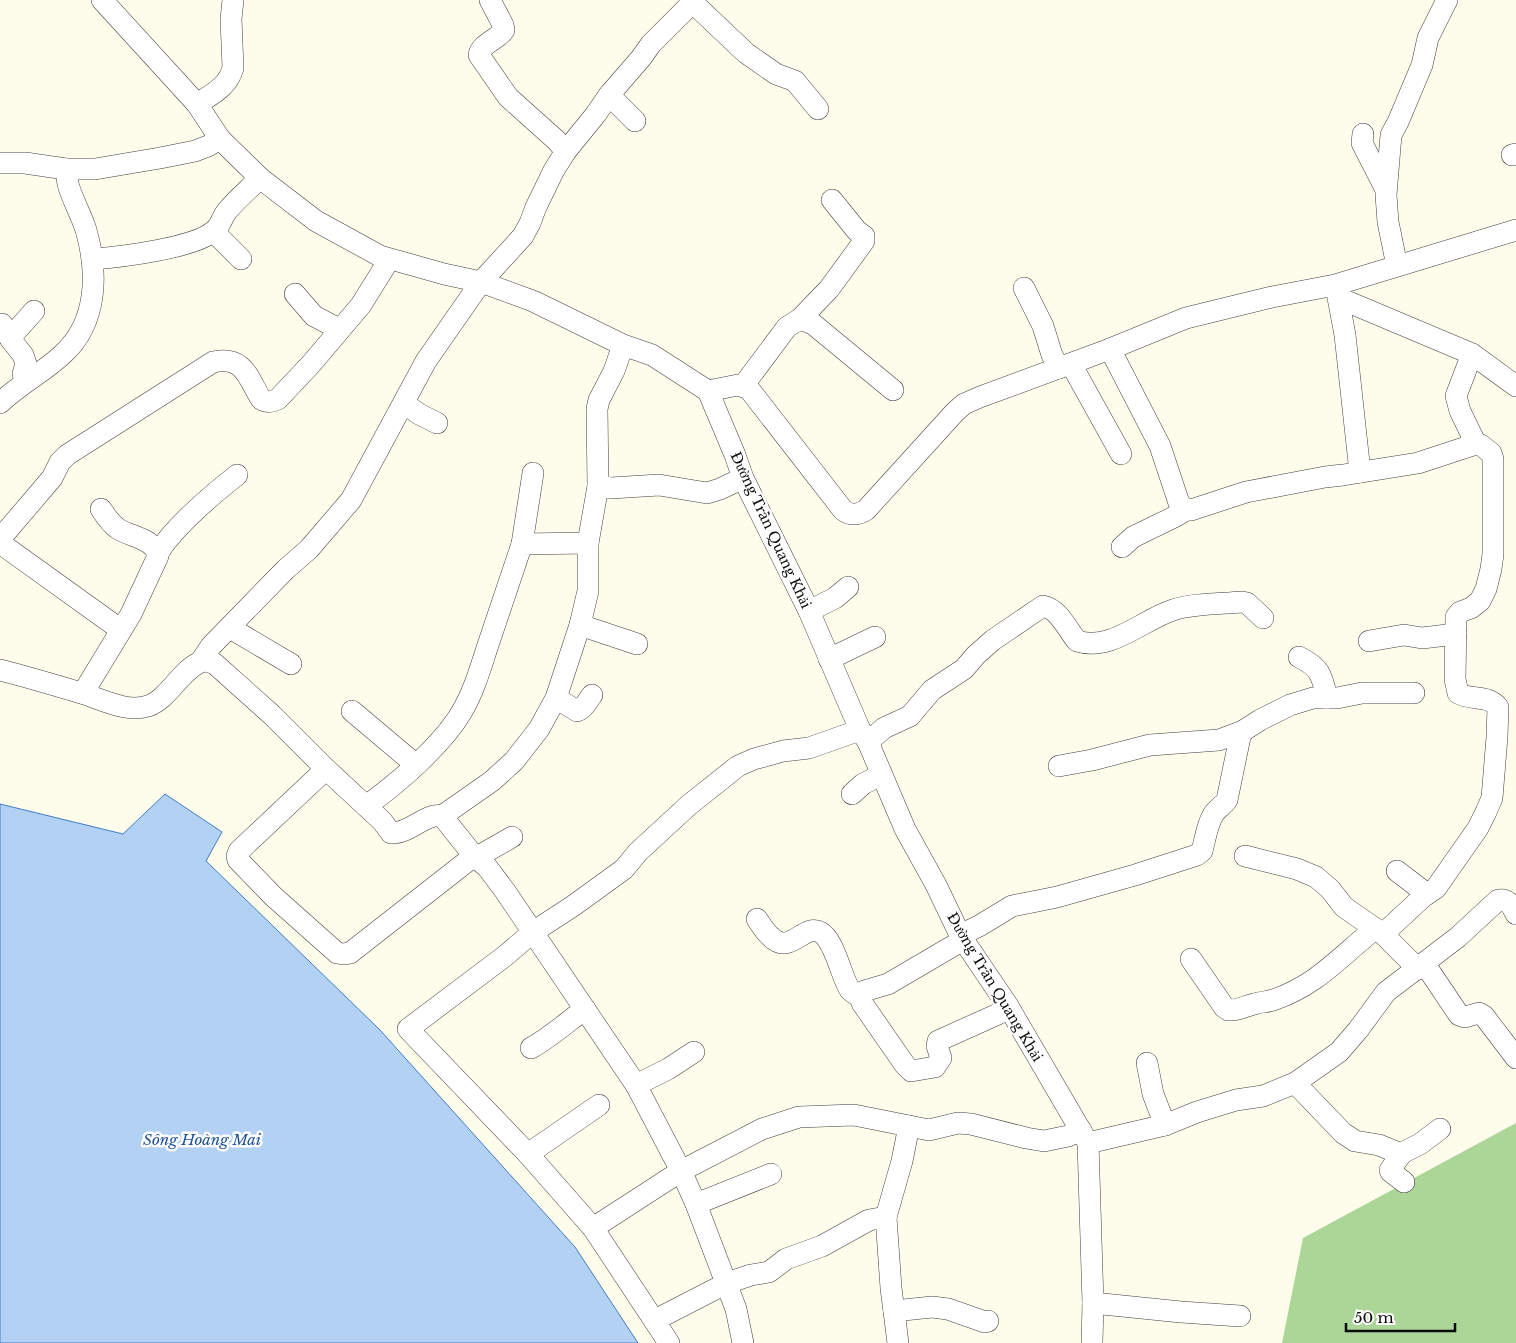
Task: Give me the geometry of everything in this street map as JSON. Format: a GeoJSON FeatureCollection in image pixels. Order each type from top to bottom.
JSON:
{"type":"FeatureCollection","features":[{"type":"Feature","properties":{"kind":"street"},"geometry":{"type":"LineString","coordinates":[[102,0],[197,104],[220,139],[260,178],[316,221],[389,260],[481,282],[532,301],[623,344],[652,355],[708,392],[731,386],[743,386],[750,389],[843,510],[850,514],[866,510],[955,412],[964,404],[980,396],[1110,350],[1186,318],[1272,297],[1337,292],[1397,266],[1516,230]]}},
{"type":"Feature","properties":{"kind":"street"},"geometry":{"type":"LineString","coordinates":[[197,104],[224,86],[231,76],[233,68],[231,19],[233,0]]}},
{"type":"Feature","properties":{"kind":"street"},"geometry":{"type":"LineString","coordinates":[[490,0],[504,30],[481,49],[479,55],[508,97],[566,151]]}},
{"type":"Feature","properties":{"kind":"street"},"geometry":{"type":"LineString","coordinates":[[1397,266],[1388,222],[1386,191],[1391,135],[1422,65],[1428,38],[1447,0]]}},
{"type":"Feature","properties":{"kind":"street"},"geometry":{"type":"LineString","coordinates":[[0,670],[131,707],[149,706],[160,699],[191,668],[201,661],[211,646],[268,586],[309,549],[351,500],[426,361],[481,282],[522,236],[530,223],[554,170],[566,151],[651,44],[692,1],[741,49],[776,74],[795,81],[818,109]]}},
{"type":"Feature","properties":{"kind":"street"},"geometry":{"type":"LineString","coordinates":[[609,95],[635,121]]}},
{"type":"Feature","properties":{"kind":"street"},"geometry":{"type":"LineString","coordinates":[[1363,134],[1362,143],[1386,191]]}},
{"type":"Feature","properties":{"kind":"street"},"geometry":{"type":"LineString","coordinates":[[0,164],[26,163],[94,169],[195,150],[208,146],[220,139]]}},
{"type":"Feature","properties":{"kind":"street"},"geometry":{"type":"LineString","coordinates":[[1,399],[39,374],[62,355],[81,333],[91,308],[93,259],[86,229],[68,183],[66,168]]}},
{"type":"Feature","properties":{"kind":"street"},"geometry":{"type":"LineString","coordinates":[[93,259],[176,246],[197,240],[214,232],[220,226],[228,210],[260,178]]}},
{"type":"Feature","properties":{"kind":"street"},"geometry":{"type":"LineString","coordinates":[[743,386],[787,328],[800,319],[829,289],[864,241],[864,236],[857,231],[832,200]]}},
{"type":"Feature","properties":{"kind":"street"},"geometry":{"type":"LineString","coordinates":[[214,232],[240,259]]}},
{"type":"Feature","properties":{"kind":"street"},"geometry":{"type":"LineString","coordinates":[[121,630],[0,541],[52,478],[60,462],[67,455],[213,362],[230,361],[242,367],[261,399],[266,402],[272,402],[278,398],[311,364],[361,305],[389,260]]}},
{"type":"Feature","properties":{"kind":"street"},"geometry":{"type":"LineString","coordinates":[[1024,288],[1042,326],[1052,355],[1065,366],[1121,454]]}},
{"type":"Feature","properties":{"kind":"street"},"geometry":{"type":"LineString","coordinates":[[1337,292],[1472,354],[1516,386]]}},
{"type":"Feature","properties":{"kind":"street"},"geometry":{"type":"LineString","coordinates":[[1337,292],[1345,335],[1360,472]]}},
{"type":"Feature","properties":{"kind":"street"},"geometry":{"type":"LineString","coordinates":[[295,294],[314,316],[339,329]]}},
{"type":"Feature","properties":{"kind":"street"},"geometry":{"type":"LineString","coordinates":[[25,382],[23,374],[26,360],[6,331],[34,311]]}},
{"type":"Feature","properties":{"kind":"street"},"geometry":{"type":"LineString","coordinates":[[800,319],[813,324],[893,390]]}},
{"type":"Feature","properties":{"kind":"street"},"geometry":{"type":"LineString","coordinates":[[201,661],[215,664],[272,714],[326,769],[382,821],[391,833],[402,833],[434,815],[442,816],[492,781],[514,761],[539,729],[556,698],[580,625],[588,591],[588,543],[598,486],[597,409],[599,400],[614,371],[623,344]]}},
{"type":"Feature","properties":{"kind":"street"},"geometry":{"type":"LineString","coordinates":[[1110,350],[1160,446],[1179,503],[1186,510]]}},
{"type":"Feature","properties":{"kind":"street"},"geometry":{"type":"LineString","coordinates":[[1472,354],[1456,396],[1460,411],[1476,444]]}},
{"type":"Feature","properties":{"kind":"street","name":"Đường Trần Quang Khải"},"geometry":{"type":"LineString","coordinates":[[708,392],[743,478],[809,611],[905,829],[936,885],[962,938],[1008,1006],[1084,1136],[1093,1303],[1092,1343]]}},
{"type":"Feature","properties":{"kind":"street"},"geometry":{"type":"LineString","coordinates":[[404,404],[437,423]]}},
{"type":"Feature","properties":{"kind":"street"},"geometry":{"type":"LineString","coordinates":[[1122,547],[1133,537],[1186,510],[1246,492],[1312,479],[1418,463],[1476,444],[1486,448],[1493,458],[1493,554],[1486,589],[1480,601],[1460,612],[1456,617],[1455,679],[1458,693],[1468,697],[1490,700],[1498,707],[1492,798],[1478,828],[1436,888],[1398,919],[1378,931],[1371,932],[1317,978],[1278,998],[1235,1011],[1228,1010],[1191,959]]}},
{"type":"Feature","properties":{"kind":"street"},"geometry":{"type":"LineString","coordinates":[[366,806],[416,765],[456,722],[467,702],[481,667],[522,544],[533,473]]}},
{"type":"Feature","properties":{"kind":"street"},"geometry":{"type":"LineString","coordinates":[[83,693],[121,630],[155,566],[162,545],[218,490],[237,475]]}},
{"type":"Feature","properties":{"kind":"street"},"geometry":{"type":"LineString","coordinates":[[598,486],[611,488],[659,485],[706,493],[720,489],[743,478]]}},
{"type":"Feature","properties":{"kind":"street"},"geometry":{"type":"LineString","coordinates":[[101,509],[115,527],[151,544],[158,553]]}},
{"type":"Feature","properties":{"kind":"street"},"geometry":{"type":"LineString","coordinates":[[522,544],[588,543]]}},
{"type":"Feature","properties":{"kind":"street"},"geometry":{"type":"LineString","coordinates":[[809,611],[835,598],[848,587]]}},
{"type":"Feature","properties":{"kind":"street"},"geometry":{"type":"LineString","coordinates":[[669,1343],[594,1228],[528,1154],[408,1028],[505,956],[533,932],[624,869],[638,852],[689,805],[738,766],[783,751],[809,748],[864,736],[910,716],[932,690],[964,669],[976,654],[993,640],[1043,606],[1049,607],[1059,616],[1077,641],[1095,644],[1110,640],[1166,612],[1183,608],[1242,602],[1247,603],[1263,618]]}},
{"type":"Feature","properties":{"kind":"street"},"geometry":{"type":"LineString","coordinates":[[580,625],[637,644]]}},
{"type":"Feature","properties":{"kind":"street"},"geometry":{"type":"LineString","coordinates":[[230,628],[292,664]]}},
{"type":"Feature","properties":{"kind":"street"},"geometry":{"type":"LineString","coordinates":[[1369,641],[1404,635],[1422,638],[1456,634]]}},
{"type":"Feature","properties":{"kind":"street"},"geometry":{"type":"LineString","coordinates":[[829,659],[875,637]]}},
{"type":"Feature","properties":{"kind":"street"},"geometry":{"type":"LineString","coordinates":[[1299,657],[1310,662],[1319,670],[1327,698]]}},
{"type":"Feature","properties":{"kind":"street"},"geometry":{"type":"LineString","coordinates":[[1059,766],[1092,760],[1150,745],[1219,740],[1243,731],[1290,705],[1313,698],[1327,698],[1362,692],[1414,693]]}},
{"type":"Feature","properties":{"kind":"street"},"geometry":{"type":"LineString","coordinates":[[556,698],[577,711],[581,709],[592,695]]}},
{"type":"Feature","properties":{"kind":"street"},"geometry":{"type":"LineString","coordinates":[[352,711],[416,765]]}},
{"type":"Feature","properties":{"kind":"street"},"geometry":{"type":"LineString","coordinates":[[860,997],[864,991],[888,984],[1012,906],[1057,897],[1135,875],[1202,851],[1212,816],[1227,800],[1238,744],[1243,731]]}},
{"type":"Feature","properties":{"kind":"street"},"geometry":{"type":"LineString","coordinates":[[326,769],[239,851],[237,856],[238,860],[274,897],[337,953],[350,953],[476,858],[512,837]]}},
{"type":"Feature","properties":{"kind":"street"},"geometry":{"type":"LineString","coordinates":[[852,794],[863,784],[881,775]]}},
{"type":"Feature","properties":{"kind":"street"},"geometry":{"type":"LineString","coordinates":[[442,816],[476,858],[491,873],[636,1085],[696,1204],[736,1309],[740,1342]]}},
{"type":"Feature","properties":{"kind":"street"},"geometry":{"type":"LineString","coordinates":[[1245,856],[1298,870],[1316,877],[1330,889],[1344,907],[1378,931],[1421,966],[1459,1015],[1465,1018],[1479,1013],[1484,1016],[1516,1058]]}},
{"type":"Feature","properties":{"kind":"street"},"geometry":{"type":"LineString","coordinates":[[1397,871],[1427,894]]}},
{"type":"Feature","properties":{"kind":"street"},"geometry":{"type":"LineString","coordinates":[[594,1228],[681,1171],[762,1129],[799,1117],[854,1114],[929,1130],[958,1123],[971,1124],[1044,1141],[1068,1136],[1084,1136],[1165,1125],[1197,1112],[1236,1100],[1263,1096],[1296,1083],[1339,1052],[1386,992],[1458,937],[1498,900],[1506,901],[1516,914]]}},
{"type":"Feature","properties":{"kind":"street"},"geometry":{"type":"LineString","coordinates":[[756,919],[772,939],[780,942],[791,942],[809,931],[821,932],[830,944],[851,991],[860,997],[862,1003],[911,1071],[935,1067],[941,1058],[937,1046],[938,1041],[998,1014],[1008,1006]]}},
{"type":"Feature","properties":{"kind":"street"},"geometry":{"type":"LineString","coordinates":[[531,1048],[555,1033],[585,1009]]}},
{"type":"Feature","properties":{"kind":"street"},"geometry":{"type":"LineString","coordinates":[[636,1085],[668,1069],[694,1052]]}},
{"type":"Feature","properties":{"kind":"street"},"geometry":{"type":"LineString","coordinates":[[1147,1063],[1153,1094],[1165,1125]]}},
{"type":"Feature","properties":{"kind":"street"},"geometry":{"type":"LineString","coordinates":[[1296,1083],[1351,1139],[1379,1144],[1402,1153]]}},
{"type":"Feature","properties":{"kind":"street"},"geometry":{"type":"LineString","coordinates":[[528,1154],[598,1105]]}},
{"type":"Feature","properties":{"kind":"street"},"geometry":{"type":"LineString","coordinates":[[898,1343],[886,1217],[902,1162],[909,1126]]}},
{"type":"Feature","properties":{"kind":"street"},"geometry":{"type":"LineString","coordinates":[[1404,1182],[1390,1172],[1390,1170],[1402,1153],[1420,1144],[1440,1129]]}},
{"type":"Feature","properties":{"kind":"street"},"geometry":{"type":"LineString","coordinates":[[696,1204],[771,1174]]}},
{"type":"Feature","properties":{"kind":"street"},"geometry":{"type":"LineString","coordinates":[[655,1320],[727,1283],[751,1275],[769,1272],[786,1259],[822,1246],[869,1220],[886,1217]]}},
{"type":"Feature","properties":{"kind":"street"},"geometry":{"type":"LineString","coordinates":[[1093,1303],[1240,1316]]}},
{"type":"Feature","properties":{"kind":"street"},"geometry":{"type":"LineString","coordinates":[[894,1311],[932,1307],[948,1309],[985,1322],[988,1321]]}},
{"type":"Feature","properties":{"kind":"green space"},"geometry":{"type":"Polygon","coordinates":[[[1516,1123],[1516,1343],[1282,1343],[1303,1238],[1516,1123]]]}},
{"type":"Feature","properties":{"kind":"water","name":"Sông Hoàng Mai"},"geometry":{"type":"Polygon","coordinates":[[[165,794],[222,832],[206,861],[380,1030],[575,1247],[638,1343],[0,1343],[0,804],[123,834],[165,794]]]}}]}
